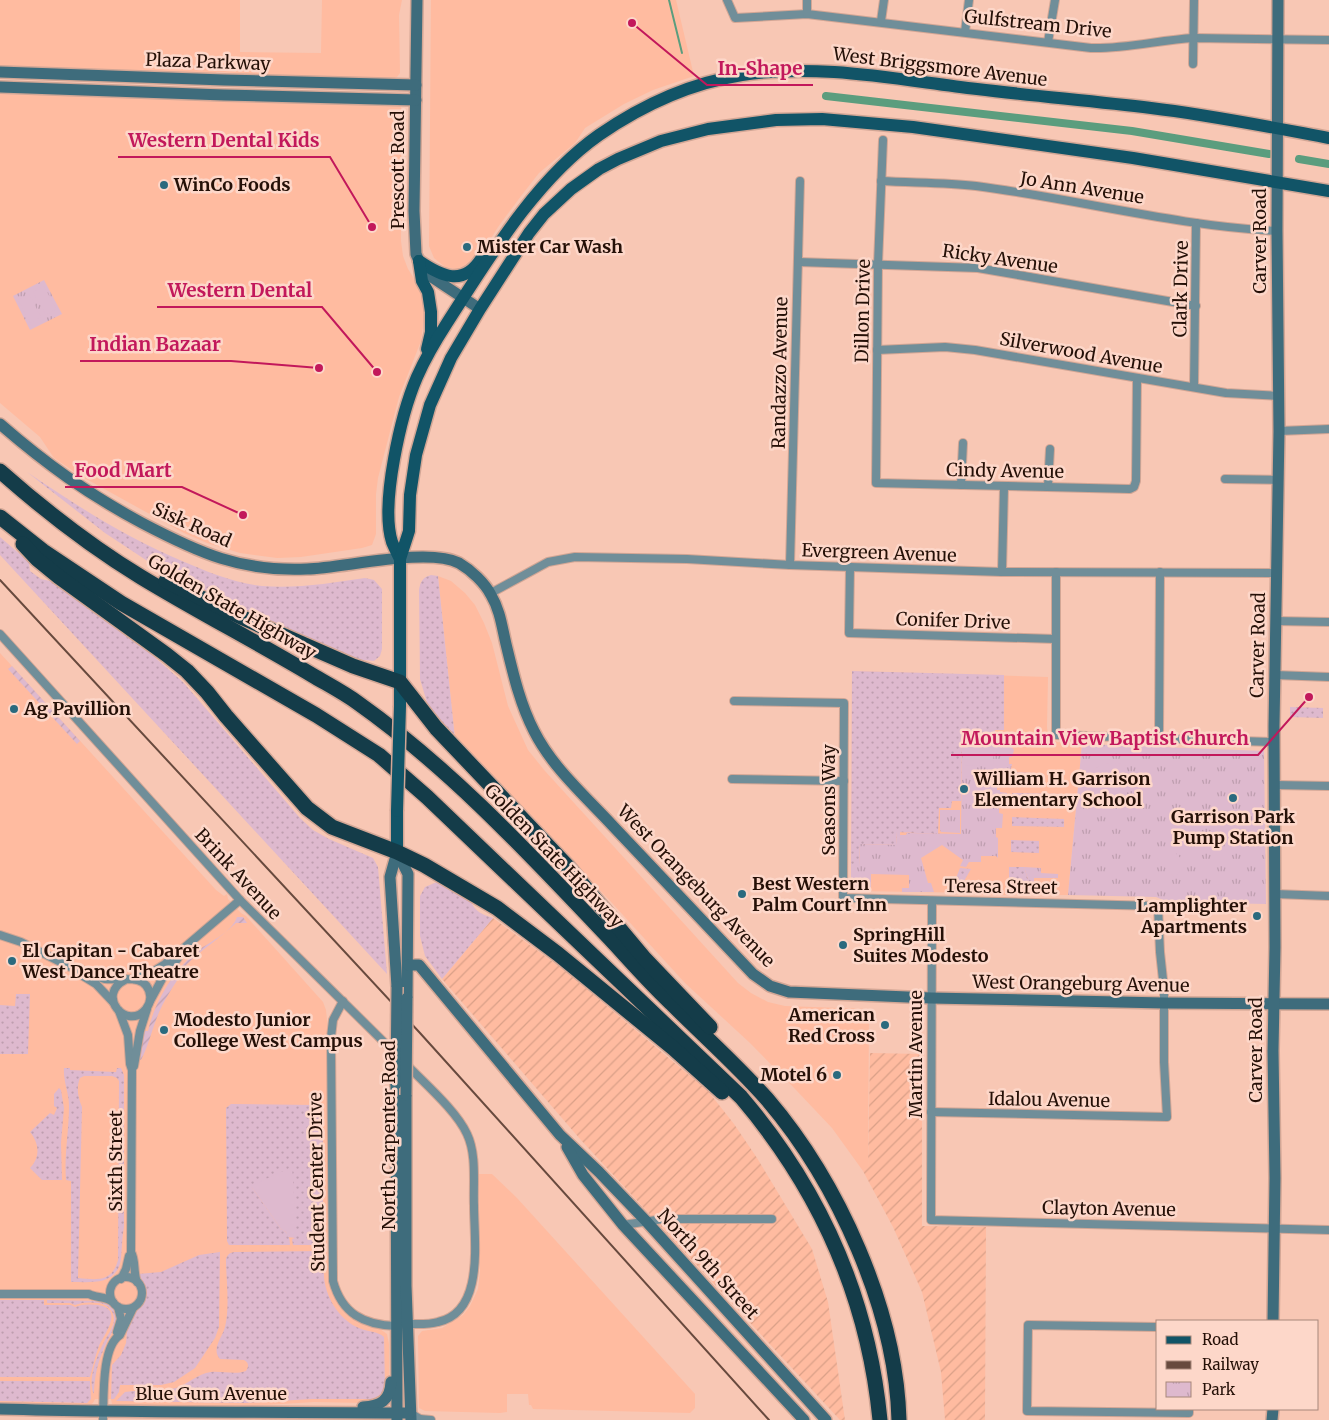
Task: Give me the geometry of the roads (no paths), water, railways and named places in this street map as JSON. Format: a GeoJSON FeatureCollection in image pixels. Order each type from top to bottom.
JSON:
{"type":"FeatureCollection","features":[{"type":"Feature","properties":{"kind":"highway"},"geometry":{"type":"LineString","coordinates":[[0,463],[103,544],[170,583],[321,652],[400,682],[436,728],[568,867],[645,960],[717,1035],[752,1075],[787,1124]]}},
{"type":"Feature","properties":{"kind":"highway","name":"Golden State Highway"},"geometry":{"type":"LineString","coordinates":[[0,471],[52,516],[82,538],[140,576],[356,701],[423,753],[451,777],[571,898],[671,1003],[746,1076],[787,1124],[804,1149],[834,1200],[859,1252],[876,1299],[894,1363],[899,1420]]}},
{"type":"Feature","properties":{"kind":"highway"},"geometry":{"type":"LineString","coordinates":[[0,518],[37,559],[187,671],[307,808],[332,827],[397,852],[438,873],[497,908],[558,954],[714,1083],[798,1173]]}},
{"type":"Feature","properties":{"kind":"highway"},"geometry":{"type":"LineString","coordinates":[[0,518],[43,551],[121,603],[316,715],[379,754],[427,797],[741,1097],[767,1128],[798,1173],[838,1250],[858,1305],[872,1361],[880,1420]]}},
{"type":"Feature","properties":{"kind":"main road","name":"West Briggsmore Avenue"},"geometry":{"type":"LineString","coordinates":[[400,559],[391,540],[389,514],[390,484],[405,411],[422,367],[464,298],[534,196],[559,168],[582,148],[636,112],[702,85],[740,76],[760,73],[813,71],[838,72],[1153,108],[1329,138]]}},
{"type":"Feature","properties":{"kind":"main road","name":"West Briggsmore Avenue"},"geometry":{"type":"LineString","coordinates":[[400,682],[400,559],[409,531],[410,495],[416,455],[428,412],[451,358],[529,233],[544,214],[570,189],[599,169],[639,149],[668,138],[708,129],[797,119],[913,127],[1123,156],[1329,191]]}},
{"type":"Feature","properties":{"kind":"main road"},"geometry":{"type":"LineString","coordinates":[[419,262],[435,272],[446,276],[457,277],[468,274],[478,263],[505,223],[534,196]]}},
{"type":"Feature","properties":{"kind":"main road"},"geometry":{"type":"LineString","coordinates":[[419,262],[422,281],[428,292],[431,312],[431,332],[422,367]]}},
{"type":"Feature","properties":{"kind":"main road","name":"North Carpenter Road"},"geometry":{"type":"LineString","coordinates":[[397,852],[400,682]]}},
{"type":"Feature","properties":{"kind":"street","name":"Prescott Road"},"geometry":{"type":"LineString","coordinates":[[417,0],[415,246],[419,262]]}},
{"type":"Feature","properties":{"kind":"street","name":"Gulfstream Drive"},"geometry":{"type":"LineString","coordinates":[[727,0],[735,18],[807,14],[1108,48],[1194,38],[1329,40]]}},
{"type":"Feature","properties":{"kind":"street"},"geometry":{"type":"LineString","coordinates":[[807,0],[807,14]]}},
{"type":"Feature","properties":{"kind":"street"},"geometry":{"type":"LineString","coordinates":[[881,21],[884,0]]}},
{"type":"Feature","properties":{"kind":"street"},"geometry":{"type":"LineString","coordinates":[[965,32],[969,0]]}},
{"type":"Feature","properties":{"kind":"street"},"geometry":{"type":"LineString","coordinates":[[1048,42],[1055,0]]}},
{"type":"Feature","properties":{"kind":"street"},"geometry":{"type":"LineString","coordinates":[[1193,64],[1194,0]]}},
{"type":"Feature","properties":{"kind":"street","name":"Carver Road"},"geometry":{"type":"LineString","coordinates":[[1273,1320],[1274,742],[1279,480],[1278,0]]}},
{"type":"Feature","properties":{"kind":"street","name":"Plaza Parkway"},"geometry":{"type":"LineString","coordinates":[[0,72],[224,80],[416,84]]}},
{"type":"Feature","properties":{"kind":"street","name":"Plaza Parkway"},"geometry":{"type":"LineString","coordinates":[[0,87],[416,100]]}},
{"type":"Feature","properties":{"kind":"street","name":"Dillon Drive"},"geometry":{"type":"LineString","coordinates":[[876,482],[878,264],[883,140]]}},
{"type":"Feature","properties":{"kind":"street","name":"Jo Ann Avenue"},"geometry":{"type":"LineString","coordinates":[[881,181],[975,186],[1234,228],[1277,231]]}},
{"type":"Feature","properties":{"kind":"street","name":"Randazzo Avenue"},"geometry":{"type":"LineString","coordinates":[[790,565],[800,182]]}},
{"type":"Feature","properties":{"kind":"street","name":"Clark Drive"},"geometry":{"type":"LineString","coordinates":[[1194,387],[1196,222]]}},
{"type":"Feature","properties":{"kind":"street"},"geometry":{"type":"LineString","coordinates":[[419,262],[433,278],[480,309]]}},
{"type":"Feature","properties":{"kind":"street","name":"Ricky Avenue"},"geometry":{"type":"LineString","coordinates":[[798,262],[978,268],[1196,306]]}},
{"type":"Feature","properties":{"kind":"street","name":"Silverwood Avenue"},"geometry":{"type":"LineString","coordinates":[[878,350],[945,347],[968,349],[1226,393],[1279,396]]}},
{"type":"Feature","properties":{"kind":"street","name":"Cindy Avenue"},"geometry":{"type":"LineString","coordinates":[[876,482],[961,486],[1048,486],[1126,489],[1134,487],[1136,481],[1137,378]]}},
{"type":"Feature","properties":{"kind":"street","name":"Sisk Road"},"geometry":{"type":"LineString","coordinates":[[0,424],[45,463],[100,499],[170,538],[212,556],[246,565],[291,570],[400,559]]}},
{"type":"Feature","properties":{"kind":"street"},"geometry":{"type":"LineString","coordinates":[[1279,431],[1329,430]]}},
{"type":"Feature","properties":{"kind":"street"},"geometry":{"type":"LineString","coordinates":[[961,486],[964,443]]}},
{"type":"Feature","properties":{"kind":"street"},"geometry":{"type":"LineString","coordinates":[[1048,486],[1050,450]]}},
{"type":"Feature","properties":{"kind":"street"},"geometry":{"type":"LineString","coordinates":[[1225,479],[1279,480]]}},
{"type":"Feature","properties":{"kind":"street"},"geometry":{"type":"LineString","coordinates":[[1002,572],[1004,486]]}},
{"type":"Feature","properties":{"kind":"street","name":"Evergreen Avenue"},"geometry":{"type":"LineString","coordinates":[[491,593],[548,562],[575,556],[1002,572],[1276,573]]}},
{"type":"Feature","properties":{"kind":"street","name":"West Orangeburg Avenue"},"geometry":{"type":"LineString","coordinates":[[400,559],[441,558],[458,564],[476,577],[491,593],[499,612],[506,646],[524,711],[548,754],[580,791],[752,974],[770,986],[789,992],[931,998],[1329,1004]]}},
{"type":"Feature","properties":{"kind":"street","name":"Conifer Drive"},"geometry":{"type":"LineString","coordinates":[[850,567],[849,633],[1056,639]]}},
{"type":"Feature","properties":{"kind":"street"},"geometry":{"type":"LineString","coordinates":[[1056,572],[1056,735],[1274,742]]}},
{"type":"Feature","properties":{"kind":"street"},"geometry":{"type":"LineString","coordinates":[[1159,738],[1160,572]]}},
{"type":"Feature","properties":{"kind":"street"},"geometry":{"type":"LineString","coordinates":[[1276,621],[1329,622]]}},
{"type":"Feature","properties":{"kind":"street","name":"Brink Avenue"},"geometry":{"type":"LineString","coordinates":[[0,634],[240,900],[370,1027],[458,1118],[463,1126]]}},
{"type":"Feature","properties":{"kind":"street"},"geometry":{"type":"LineString","coordinates":[[1275,675],[1329,677]]}},
{"type":"Feature","properties":{"kind":"street","name":"Seasons Way"},"geometry":{"type":"LineString","coordinates":[[734,701],[844,703],[844,898]]}},
{"type":"Feature","properties":{"kind":"street"},"geometry":{"type":"LineString","coordinates":[[732,779],[844,781]]}},
{"type":"Feature","properties":{"kind":"street"},"geometry":{"type":"LineString","coordinates":[[1275,785],[1329,786]]}},
{"type":"Feature","properties":{"kind":"street","name":"North Carpenter Road"},"geometry":{"type":"LineString","coordinates":[[397,852],[408,874],[409,965],[402,1325],[397,1416]]}},
{"type":"Feature","properties":{"kind":"street","name":"North Carpenter Road"},"geometry":{"type":"LineString","coordinates":[[397,852],[390,877],[397,987],[396,1084],[402,1325],[415,1418]]}},
{"type":"Feature","properties":{"kind":"street"},"geometry":{"type":"LineString","coordinates":[[1275,894],[1329,896]]}},
{"type":"Feature","properties":{"kind":"street","name":"Teresa Street"},"geometry":{"type":"LineString","coordinates":[[844,898],[1158,906],[1164,1003]]}},
{"type":"Feature","properties":{"kind":"street"},"geometry":{"type":"LineString","coordinates":[[0,935],[21,942],[76,970],[96,984],[114,1002],[119,1011],[129,1016],[135,1016],[140,1014],[149,1003],[174,962],[240,900]]}},
{"type":"Feature","properties":{"kind":"street","name":"Martin Avenue"},"geometry":{"type":"LineString","coordinates":[[931,1178],[932,900]]}},
{"type":"Feature","properties":{"kind":"street"},"geometry":{"type":"LineString","coordinates":[[76,970],[80,969],[107,979],[134,979],[154,972],[186,945],[191,944]]}},
{"type":"Feature","properties":{"kind":"street","name":"North 9th Street"},"geometry":{"type":"LineString","coordinates":[[409,965],[419,965],[560,1135],[646,1221],[826,1420]]}},
{"type":"Feature","properties":{"kind":"street"},"geometry":{"type":"LineString","coordinates":[[134,979],[146,985],[150,992],[149,1003]]}},
{"type":"Feature","properties":{"kind":"street"},"geometry":{"type":"LineString","coordinates":[[114,1002],[115,988],[126,980]]}},
{"type":"Feature","properties":{"kind":"street","name":"Student Center Drive"},"geometry":{"type":"LineString","coordinates":[[343,1001],[334,1020],[331,1037],[333,1281],[342,1302],[360,1319],[370,1323],[402,1325],[429,1323],[445,1320],[463,1305],[472,1286],[474,1266],[473,1160],[470,1142],[463,1126]]}},
{"type":"Feature","properties":{"kind":"street","name":"Sixth Street"},"geometry":{"type":"LineString","coordinates":[[132,1070],[140,1029],[149,1003]]}},
{"type":"Feature","properties":{"kind":"street","name":"Idalou Avenue"},"geometry":{"type":"LineString","coordinates":[[931,1112],[1167,1118],[1164,1062],[1164,1003]]}},
{"type":"Feature","properties":{"kind":"street","name":"Sixth Street"},"geometry":{"type":"LineString","coordinates":[[119,1011],[128,1035],[132,1070],[131,1252],[121,1279]]}},
{"type":"Feature","properties":{"kind":"street","name":"North 9th Street"},"geometry":{"type":"LineString","coordinates":[[560,1135],[583,1175],[623,1225],[804,1420]]}},
{"type":"Feature","properties":{"kind":"street","name":"Clayton Avenue"},"geometry":{"type":"LineString","coordinates":[[931,1178],[931,1220],[1329,1230]]}},
{"type":"Feature","properties":{"kind":"street"},"geometry":{"type":"LineString","coordinates":[[623,1225],[663,1218],[772,1219]]}},
{"type":"Feature","properties":{"kind":"street","name":"Sixth Street"},"geometry":{"type":"LineString","coordinates":[[131,1252],[133,1254],[134,1272],[137,1282]]}},
{"type":"Feature","properties":{"kind":"street"},"geometry":{"type":"LineString","coordinates":[[89,1294],[112,1286],[121,1279],[129,1278],[137,1282],[141,1288],[142,1296],[133,1308],[120,1335],[112,1346],[106,1365],[103,1416]]}},
{"type":"Feature","properties":{"kind":"street"},"geometry":{"type":"LineString","coordinates":[[112,1286],[110,1293],[121,1319],[117,1337]]}},
{"type":"Feature","properties":{"kind":"street"},"geometry":{"type":"LineString","coordinates":[[0,1294],[89,1294],[91,1296],[104,1297],[125,1309],[133,1308]]}},
{"type":"Feature","properties":{"kind":"street"},"geometry":{"type":"LineString","coordinates":[[308,1411],[369,1407],[385,1400],[389,1396],[391,1388],[391,1342],[402,1325]]}},
{"type":"Feature","properties":{"kind":"street"},"geometry":{"type":"LineString","coordinates":[[1156,1327],[1028,1325],[1027,1411],[1189,1413],[1189,1410]]}},
{"type":"Feature","properties":{"kind":"street","name":"Blue Gum Avenue"},"geometry":{"type":"LineString","coordinates":[[0,1409],[103,1416],[308,1411],[397,1416],[431,1420]]}},
{"type":"Feature","properties":{"kind":"waterway"},"geometry":{"type":"LineString","coordinates":[[669,0],[682,53]]}},
{"type":"Feature","properties":{"kind":"waterway"},"geometry":{"type":"LineString","coordinates":[[826,96],[1132,131],[1269,154]]}},
{"type":"Feature","properties":{"kind":"waterway"},"geometry":{"type":"LineString","coordinates":[[1299,159],[1329,164]]}},
{"type":"Feature","properties":{"kind":"railway"},"geometry":{"type":"LineString","coordinates":[[0,580],[420,1033],[769,1420]]}},
{"type":"Feature","properties":{"kind":"place","name":"In-Shape"},"geometry":{"type":"Point","coordinates":[632,23]}},
{"type":"Feature","properties":{"kind":"place","name":"WinCo Foods"},"geometry":{"type":"Point","coordinates":[164,185]}},
{"type":"Feature","properties":{"kind":"place","name":"Western Dental Kids"},"geometry":{"type":"Point","coordinates":[372,227]}},
{"type":"Feature","properties":{"kind":"place","name":"Mister Car Wash"},"geometry":{"type":"Point","coordinates":[467,247]}},
{"type":"Feature","properties":{"kind":"place","name":"Indian Bazaar"},"geometry":{"type":"Point","coordinates":[319,368]}},
{"type":"Feature","properties":{"kind":"place","name":"Western Dental"},"geometry":{"type":"Point","coordinates":[377,372]}},
{"type":"Feature","properties":{"kind":"place","name":"Food Mart"},"geometry":{"type":"Point","coordinates":[243,515]}},
{"type":"Feature","properties":{"kind":"place","name":"Mountain View Baptist Church"},"geometry":{"type":"Point","coordinates":[1309,697]}},
{"type":"Feature","properties":{"kind":"place","name":"Ag Pavillion"},"geometry":{"type":"Point","coordinates":[14,709]}},
{"type":"Feature","properties":{"kind":"place","name":"William H. Garrison Elementary School"},"geometry":{"type":"Point","coordinates":[964,789]}},
{"type":"Feature","properties":{"kind":"place","name":"Garrison Park Pump Station"},"geometry":{"type":"Point","coordinates":[1233,798]}},
{"type":"Feature","properties":{"kind":"place","name":"Best Western Palm Court Inn"},"geometry":{"type":"Point","coordinates":[742,894]}},
{"type":"Feature","properties":{"kind":"place","name":"Lamplighter Apartments"},"geometry":{"type":"Point","coordinates":[1257,916]}},
{"type":"Feature","properties":{"kind":"place","name":"SpringHill Suites Modesto"},"geometry":{"type":"Point","coordinates":[843,945]}},
{"type":"Feature","properties":{"kind":"place","name":"El Capitan - Cabaret West Dance Theatre"},"geometry":{"type":"Point","coordinates":[12,961]}},
{"type":"Feature","properties":{"kind":"place","name":"American Red Cross"},"geometry":{"type":"Point","coordinates":[885,1025]}},
{"type":"Feature","properties":{"kind":"place","name":"Modesto Junior College West Campus"},"geometry":{"type":"Point","coordinates":[164,1030]}},
{"type":"Feature","properties":{"kind":"place","name":"Motel 6"},"geometry":{"type":"Point","coordinates":[837,1075]}}]}
